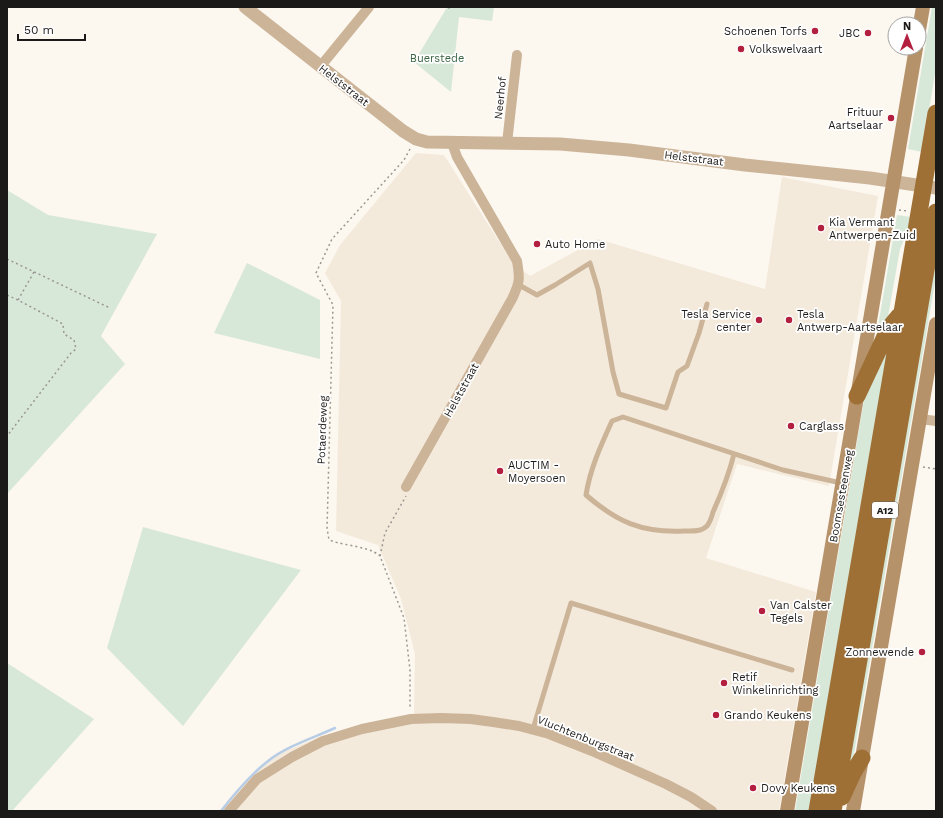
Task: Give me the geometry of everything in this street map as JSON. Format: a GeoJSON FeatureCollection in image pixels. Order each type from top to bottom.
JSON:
{"type":"FeatureCollection","features":[{"type":"Feature","properties":{"kind":"highway","name":"A12"},"geometry":{"type":"LineString","coordinates":[[817,811],[902,313],[930,187],[936,113]]}},
{"type":"Feature","properties":{"kind":"highway","name":"A12"},"geometry":{"type":"LineString","coordinates":[[834,810],[936,212]]}},
{"type":"Feature","properties":{"kind":"highway"},"geometry":{"type":"LineString","coordinates":[[857,396],[889,328],[902,313]]}},
{"type":"Feature","properties":{"kind":"highway"},"geometry":{"type":"LineString","coordinates":[[834,810],[844,794],[853,773],[862,758]]}},
{"type":"Feature","properties":{"kind":"main road","name":"Boomsesteenweg"},"geometry":{"type":"LineString","coordinates":[[787,811],[844,484],[857,396],[915,56]]}},
{"type":"Feature","properties":{"kind":"main road"},"geometry":{"type":"LineString","coordinates":[[853,811],[936,324]]}},
{"type":"Feature","properties":{"kind":"street","name":"Helststraat"},"geometry":{"type":"LineString","coordinates":[[244,7],[403,131],[416,139],[427,142],[560,144],[629,150],[745,165],[893,181],[930,187]]}},
{"type":"Feature","properties":{"kind":"street"},"geometry":{"type":"LineString","coordinates":[[320,67],[369,7]]}},
{"type":"Feature","properties":{"kind":"street","name":"Neerhof"},"geometry":{"type":"LineString","coordinates":[[508,143],[517,55]]}},
{"type":"Feature","properties":{"kind":"street"},"geometry":{"type":"LineString","coordinates":[[452,143],[457,157],[517,261],[520,277],[519,285]]}},
{"type":"Feature","properties":{"kind":"street","name":"Helststraat"},"geometry":{"type":"LineString","coordinates":[[406,487],[519,285]]}},
{"type":"Feature","properties":{"kind":"street"},"geometry":{"type":"LineString","coordinates":[[920,419],[936,421]]}},
{"type":"Feature","properties":{"kind":"street","name":"Vluchtenburgstraat"},"geometry":{"type":"LineString","coordinates":[[229,811],[257,778],[292,757],[323,741],[362,729],[410,719],[471,719],[519,726],[549,734],[592,751],[666,784],[691,797],[712,811]]}},
{"type":"Feature","properties":{"kind":"lane"},"geometry":{"type":"LineString","coordinates":[[519,285],[537,295],[556,285],[590,263],[598,289],[613,372],[619,394],[666,408],[678,372],[688,366],[707,304]]}},
{"type":"Feature","properties":{"kind":"lane"},"geometry":{"type":"LineString","coordinates":[[734,454],[727,480],[708,525],[700,530],[673,532],[650,529],[636,525],[623,521],[603,510],[586,495],[589,478],[606,432],[612,421],[623,417],[783,470],[844,484]]}},
{"type":"Feature","properties":{"kind":"lane"},"geometry":{"type":"LineString","coordinates":[[533,730],[571,603],[792,670]]}},
{"type":"Feature","properties":{"kind":"path"},"geometry":{"type":"LineString","coordinates":[[448,7],[450,9],[451,7]]}},
{"type":"Feature","properties":{"kind":"path","name":"Potaerdeweg"},"geometry":{"type":"LineString","coordinates":[[380,556],[375,551],[368,548],[332,541],[328,536],[333,305],[316,273],[332,239],[404,160],[416,139]]}},
{"type":"Feature","properties":{"kind":"path"},"geometry":{"type":"LineString","coordinates":[[7,259],[110,308]]}},
{"type":"Feature","properties":{"kind":"path"},"geometry":{"type":"LineString","coordinates":[[18,300],[34,272]]}},
{"type":"Feature","properties":{"kind":"path"},"geometry":{"type":"LineString","coordinates":[[7,295],[63,324],[64,334],[74,340],[76,349],[71,353],[7,436]]}},
{"type":"Feature","properties":{"kind":"path"},"geometry":{"type":"LineString","coordinates":[[406,487],[407,495],[385,533],[380,556],[404,618],[410,670],[410,719]]}},
{"type":"Feature","properties":{"kind":"shaded area"},"geometry":{"type":"Polygon","coordinates":[[[416,153],[444,155],[513,263],[530,276],[598,239],[765,289],[782,177],[878,196],[829,486],[737,464],[706,558],[816,592],[779,811],[221,811],[253,774],[280,753],[320,737],[414,714],[415,654],[401,599],[378,545],[336,531],[341,301],[325,273],[340,245],[416,153]]]}},
{"type":"Feature","properties":{"kind":"green space","name":"Buerstede"},"geometry":{"type":"Polygon","coordinates":[[[449,7],[494,7],[492,21],[459,17],[451,92],[414,62],[446,9],[449,7]]]}},
{"type":"Feature","properties":{"kind":"green space"},"geometry":{"type":"Polygon","coordinates":[[[932,7],[936,7],[936,68],[922,152],[908,149],[924,56],[927,56],[927,37],[932,7]]]}},
{"type":"Feature","properties":{"kind":"green space"},"geometry":{"type":"Polygon","coordinates":[[[7,190],[48,215],[157,234],[101,336],[125,364],[7,494],[7,190]]]}},
{"type":"Feature","properties":{"kind":"green space"},"geometry":{"type":"Polygon","coordinates":[[[897,215],[911,217],[909,229],[900,249],[886,328],[874,350],[897,215]]]}},
{"type":"Feature","properties":{"kind":"green space"},"geometry":{"type":"Polygon","coordinates":[[[936,250],[936,277],[852,765],[848,770],[936,250]]]}},
{"type":"Feature","properties":{"kind":"green space"},"geometry":{"type":"Polygon","coordinates":[[[247,263],[320,300],[320,359],[214,333],[247,263]]]}},
{"type":"Feature","properties":{"kind":"green space"},"geometry":{"type":"Polygon","coordinates":[[[888,348],[809,811],[795,811],[866,388],[888,348]]]}},
{"type":"Feature","properties":{"kind":"green space"},"geometry":{"type":"Polygon","coordinates":[[[143,527],[301,570],[183,726],[107,648],[143,527]]]}},
{"type":"Feature","properties":{"kind":"green space"},"geometry":{"type":"Polygon","coordinates":[[[7,663],[94,719],[12,811],[7,811],[7,663]]]}},
{"type":"Feature","properties":{"kind":"waterway"},"geometry":{"type":"LineString","coordinates":[[221,811],[243,784],[268,761],[292,747],[335,728]]}},
{"type":"Feature","properties":{"kind":"place","name":"Schoenen Torfs"},"geometry":{"type":"Point","coordinates":[815,31]}},
{"type":"Feature","properties":{"kind":"place","name":"JBC"},"geometry":{"type":"Point","coordinates":[868,33]}},
{"type":"Feature","properties":{"kind":"place","name":"Volkswelvaart"},"geometry":{"type":"Point","coordinates":[741,49]}},
{"type":"Feature","properties":{"kind":"place","name":"Frituur Aartselaar"},"geometry":{"type":"Point","coordinates":[891,118]}},
{"type":"Feature","properties":{"kind":"place","name":"Kia Vermant Antwerpen-Zuid"},"geometry":{"type":"Point","coordinates":[821,228]}},
{"type":"Feature","properties":{"kind":"place","name":"Auto Home"},"geometry":{"type":"Point","coordinates":[537,244]}},
{"type":"Feature","properties":{"kind":"place","name":"Tesla Service center"},"geometry":{"type":"Point","coordinates":[759,320]}},
{"type":"Feature","properties":{"kind":"place","name":"Tesla Antwerp-Aartselaar"},"geometry":{"type":"Point","coordinates":[789,320]}},
{"type":"Feature","properties":{"kind":"place","name":"Carglass"},"geometry":{"type":"Point","coordinates":[791,426]}},
{"type":"Feature","properties":{"kind":"place","name":"AUCTIM - Moyersoen"},"geometry":{"type":"Point","coordinates":[500,471]}},
{"type":"Feature","properties":{"kind":"place","name":"Van Calster Tegels"},"geometry":{"type":"Point","coordinates":[762,611]}},
{"type":"Feature","properties":{"kind":"place","name":"Zonnewende"},"geometry":{"type":"Point","coordinates":[922,652]}},
{"type":"Feature","properties":{"kind":"place","name":"Retif Winkelinrichting"},"geometry":{"type":"Point","coordinates":[724,683]}},
{"type":"Feature","properties":{"kind":"place","name":"Grando Keukens"},"geometry":{"type":"Point","coordinates":[716,715]}},
{"type":"Feature","properties":{"kind":"place","name":"Dovy Keukens"},"geometry":{"type":"Point","coordinates":[753,788]}}]}
